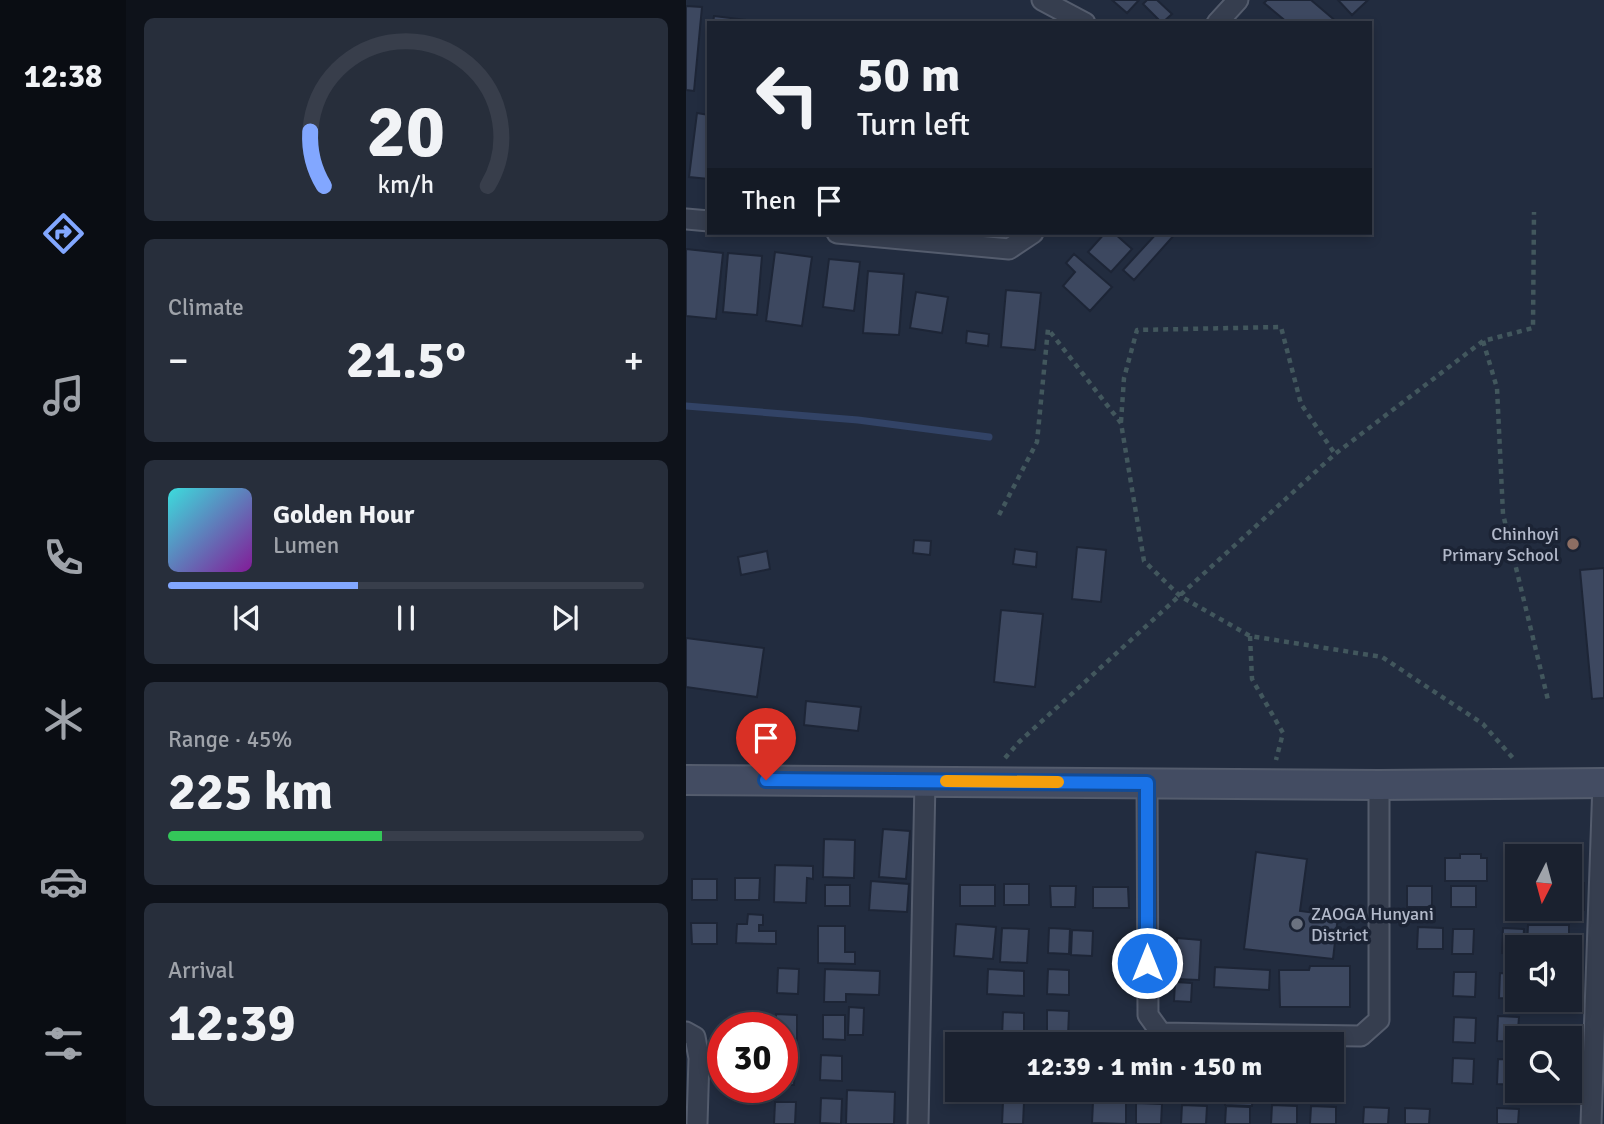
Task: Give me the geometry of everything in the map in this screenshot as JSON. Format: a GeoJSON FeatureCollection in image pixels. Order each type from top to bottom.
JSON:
{"type":"FeatureCollection","features":[{"type":"Feature","properties":{"kind":"street"},"geometry":{"type":"LineString","coordinates":[[1042,0],[1081,21]]}},
{"type":"Feature","properties":{"kind":"street"},"geometry":{"type":"LineString","coordinates":[[1219,21],[1238,0]]}},
{"type":"Feature","properties":{"kind":"street"},"geometry":{"type":"LineString","coordinates":[[686,219],[707,221]]}},
{"type":"Feature","properties":{"kind":"street"},"geometry":{"type":"LineString","coordinates":[[859,235],[1009,249],[1030,235]]}},
{"type":"Feature","properties":{"kind":"street"},"geometry":{"type":"LineString","coordinates":[[686,780],[1379,785],[1604,783],[1591,1124]]}},
{"type":"Feature","properties":{"kind":"street"},"geometry":{"type":"LineString","coordinates":[[918,1124],[925,781]]}},
{"type":"Feature","properties":{"kind":"street"},"geometry":{"type":"LineString","coordinates":[[1147,783],[1148,1015],[1161,1034],[1361,1036],[1379,1020],[1379,785]]}},
{"type":"Feature","properties":{"kind":"street"},"geometry":{"type":"LineString","coordinates":[[686,1032],[695,1037],[699,1058],[696,1124]]}},
{"type":"Feature","properties":{"kind":"path"},"geometry":{"type":"LineString","coordinates":[[987,781],[1019,742],[1335,454],[1483,341],[1533,328],[1534,212]]}},
{"type":"Feature","properties":{"kind":"path"},"geometry":{"type":"LineString","coordinates":[[1335,454],[1301,404],[1281,327],[1137,330],[1124,378],[1121,423],[1144,561],[1180,596],[1250,636],[1382,657],[1483,724],[1535,783]]}},
{"type":"Feature","properties":{"kind":"path"},"geometry":{"type":"LineString","coordinates":[[999,515],[1037,442],[1048,329],[1121,423]]}},
{"type":"Feature","properties":{"kind":"path"},"geometry":{"type":"LineString","coordinates":[[1483,341],[1497,388],[1503,514],[1548,700]]}},
{"type":"Feature","properties":{"kind":"path"},"geometry":{"type":"LineString","coordinates":[[1250,636],[1252,679],[1283,733],[1269,784]]}},
{"type":"Feature","properties":{"kind":"building"},"geometry":{"type":"Polygon","coordinates":[[[1112,0],[1139,0],[1127,13],[1112,0]]]}},
{"type":"Feature","properties":{"kind":"building"},"geometry":{"type":"Polygon","coordinates":[[[1147,0],[1157,0],[1172,14],[1164,21],[1160,21],[1143,4],[1147,0]]]}},
{"type":"Feature","properties":{"kind":"building"},"geometry":{"type":"Polygon","coordinates":[[[1267,0],[1311,0],[1336,21],[1286,21],[1264,3],[1267,0]]]}},
{"type":"Feature","properties":{"kind":"building"},"geometry":{"type":"Polygon","coordinates":[[[1338,0],[1368,0],[1352,15],[1338,0]]]}},
{"type":"Feature","properties":{"kind":"building"},"geometry":{"type":"Polygon","coordinates":[[[686,6],[702,7],[694,91],[686,90],[686,6]]]}},
{"type":"Feature","properties":{"kind":"building"},"geometry":{"type":"Polygon","coordinates":[[[714,16],[747,20],[747,21],[713,21],[714,16]]]}},
{"type":"Feature","properties":{"kind":"building"},"geometry":{"type":"Polygon","coordinates":[[[697,113],[707,115],[707,179],[689,177],[697,113]]]}},
{"type":"Feature","properties":{"kind":"building"},"geometry":{"type":"Polygon","coordinates":[[[1103,235],[1116,235],[1132,249],[1111,272],[1088,252],[1103,235]]]}},
{"type":"Feature","properties":{"kind":"building"},"geometry":{"type":"Polygon","coordinates":[[[1155,235],[1174,235],[1134,280],[1123,270],[1155,235]]]}},
{"type":"Feature","properties":{"kind":"building"},"geometry":{"type":"Polygon","coordinates":[[[686,249],[723,253],[716,319],[686,316],[686,249]]]}},
{"type":"Feature","properties":{"kind":"building"},"geometry":{"type":"Polygon","coordinates":[[[775,252],[812,257],[802,326],[766,321],[775,252]]]}},
{"type":"Feature","properties":{"kind":"building"},"geometry":{"type":"Polygon","coordinates":[[[728,253],[762,256],[757,315],[723,312],[728,253]]]}},
{"type":"Feature","properties":{"kind":"building"},"geometry":{"type":"Polygon","coordinates":[[[1074,254],[1112,287],[1090,311],[1063,286],[1075,272],[1066,263],[1074,254]]]}},
{"type":"Feature","properties":{"kind":"building"},"geometry":{"type":"Polygon","coordinates":[[[829,259],[860,262],[854,311],[823,307],[829,259]]]}},
{"type":"Feature","properties":{"kind":"building"},"geometry":{"type":"Polygon","coordinates":[[[868,271],[904,274],[899,335],[863,333],[868,271]]]}},
{"type":"Feature","properties":{"kind":"building"},"geometry":{"type":"Polygon","coordinates":[[[1006,290],[1041,293],[1035,350],[1001,347],[1006,290]]]}},
{"type":"Feature","properties":{"kind":"building"},"geometry":{"type":"Polygon","coordinates":[[[916,292],[948,297],[942,333],[910,328],[916,292]]]}},
{"type":"Feature","properties":{"kind":"building"},"geometry":{"type":"Polygon","coordinates":[[[967,331],[989,334],[988,346],[966,343],[967,331]]]}},
{"type":"Feature","properties":{"kind":"building"},"geometry":{"type":"Polygon","coordinates":[[[914,540],[931,541],[930,555],[913,553],[914,540]]]}},
{"type":"Feature","properties":{"kind":"building"},"geometry":{"type":"Polygon","coordinates":[[[1077,547],[1106,550],[1101,602],[1072,599],[1077,547]]]}},
{"type":"Feature","properties":{"kind":"building"},"geometry":{"type":"Polygon","coordinates":[[[1015,549],[1037,552],[1036,567],[1013,564],[1015,549]]]}},
{"type":"Feature","properties":{"kind":"building"},"geometry":{"type":"Polygon","coordinates":[[[767,551],[770,569],[741,575],[738,557],[767,551]]]}},
{"type":"Feature","properties":{"kind":"building"},"geometry":{"type":"Polygon","coordinates":[[[1604,568],[1604,698],[1592,699],[1580,570],[1604,568]]]}},
{"type":"Feature","properties":{"kind":"building"},"geometry":{"type":"Polygon","coordinates":[[[1001,610],[1043,614],[1035,687],[994,682],[1001,610]]]}},
{"type":"Feature","properties":{"kind":"building"},"geometry":{"type":"Polygon","coordinates":[[[686,638],[764,648],[757,697],[686,687],[686,638]]]}},
{"type":"Feature","properties":{"kind":"building"},"geometry":{"type":"Polygon","coordinates":[[[806,701],[861,707],[858,731],[804,725],[806,701]]]}},
{"type":"Feature","properties":{"kind":"building"},"geometry":{"type":"Polygon","coordinates":[[[883,829],[910,831],[906,879],[879,877],[883,829]]]}},
{"type":"Feature","properties":{"kind":"building"},"geometry":{"type":"Polygon","coordinates":[[[824,839],[855,840],[854,878],[823,877],[824,839]]]}},
{"type":"Feature","properties":{"kind":"building"},"geometry":{"type":"Polygon","coordinates":[[[1256,852],[1307,859],[1300,911],[1338,916],[1333,959],[1244,949],[1256,852]]]}},
{"type":"Feature","properties":{"kind":"building"},"geometry":{"type":"Polygon","coordinates":[[[1460,854],[1481,854],[1481,858],[1487,858],[1487,881],[1445,881],[1445,858],[1460,858],[1460,854]]]}},
{"type":"Feature","properties":{"kind":"building"},"geometry":{"type":"Polygon","coordinates":[[[775,865],[813,866],[813,879],[807,878],[806,903],[774,902],[775,865]]]}},
{"type":"Feature","properties":{"kind":"building"},"geometry":{"type":"Polygon","coordinates":[[[735,878],[760,878],[759,900],[735,900],[735,878]]]}},
{"type":"Feature","properties":{"kind":"building"},"geometry":{"type":"Polygon","coordinates":[[[692,879],[717,879],[717,900],[692,900],[692,879]]]}},
{"type":"Feature","properties":{"kind":"building"},"geometry":{"type":"Polygon","coordinates":[[[871,881],[909,884],[907,912],[869,910],[871,881]]]}},
{"type":"Feature","properties":{"kind":"building"},"geometry":{"type":"Polygon","coordinates":[[[1582,883],[1584,883],[1582,910],[1582,883]]]}},
{"type":"Feature","properties":{"kind":"building"},"geometry":{"type":"Polygon","coordinates":[[[1004,884],[1029,884],[1029,905],[1004,905],[1004,884]]]}},
{"type":"Feature","properties":{"kind":"building"},"geometry":{"type":"Polygon","coordinates":[[[825,885],[850,885],[850,906],[825,906],[825,885]]]}},
{"type":"Feature","properties":{"kind":"building"},"geometry":{"type":"Polygon","coordinates":[[[960,885],[995,885],[995,906],[960,906],[960,885]]]}},
{"type":"Feature","properties":{"kind":"building"},"geometry":{"type":"Polygon","coordinates":[[[1050,886],[1076,886],[1075,907],[1051,907],[1050,886]]]}},
{"type":"Feature","properties":{"kind":"building"},"geometry":{"type":"Polygon","coordinates":[[[1407,886],[1432,886],[1432,907],[1407,907],[1407,886]]]}},
{"type":"Feature","properties":{"kind":"building"},"geometry":{"type":"Polygon","coordinates":[[[1451,886],[1476,886],[1476,907],[1451,907],[1451,886]]]}},
{"type":"Feature","properties":{"kind":"building"},"geometry":{"type":"Polygon","coordinates":[[[1093,887],[1128,887],[1129,908],[1093,908],[1093,887]]]}},
{"type":"Feature","properties":{"kind":"building"},"geometry":{"type":"Polygon","coordinates":[[[748,914],[763,915],[763,925],[759,925],[759,931],[776,931],[776,944],[736,943],[737,924],[747,924],[748,914]]]}},
{"type":"Feature","properties":{"kind":"building"},"geometry":{"type":"Polygon","coordinates":[[[691,923],[717,923],[717,944],[692,944],[691,923]]]}},
{"type":"Feature","properties":{"kind":"building"},"geometry":{"type":"Polygon","coordinates":[[[956,924],[996,927],[993,959],[954,956],[956,924]]]}},
{"type":"Feature","properties":{"kind":"building"},"geometry":{"type":"Polygon","coordinates":[[[1528,925],[1569,925],[1569,935],[1528,935],[1528,925]]]}},
{"type":"Feature","properties":{"kind":"building"},"geometry":{"type":"Polygon","coordinates":[[[818,926],[845,926],[845,952],[855,952],[855,964],[818,963],[818,926]]]}},
{"type":"Feature","properties":{"kind":"building"},"geometry":{"type":"Polygon","coordinates":[[[1418,927],[1443,928],[1443,949],[1417,949],[1418,927]]]}},
{"type":"Feature","properties":{"kind":"building"},"geometry":{"type":"Polygon","coordinates":[[[1002,928],[1029,929],[1027,963],[1000,962],[1002,928]]]}},
{"type":"Feature","properties":{"kind":"building"},"geometry":{"type":"Polygon","coordinates":[[[1049,928],[1070,929],[1069,954],[1048,953],[1049,928]]]}},
{"type":"Feature","properties":{"kind":"building"},"geometry":{"type":"Polygon","coordinates":[[[1503,928],[1524,929],[1524,935],[1505,935],[1505,953],[1502,953],[1503,928]]]}},
{"type":"Feature","properties":{"kind":"building"},"geometry":{"type":"Polygon","coordinates":[[[1453,929],[1474,929],[1473,954],[1452,954],[1453,929]]]}},
{"type":"Feature","properties":{"kind":"building"},"geometry":{"type":"Polygon","coordinates":[[[1072,930],[1093,931],[1092,956],[1071,955],[1072,930]]]}},
{"type":"Feature","properties":{"kind":"building"},"geometry":{"type":"Polygon","coordinates":[[[1177,938],[1201,940],[1199,980],[1175,979],[1177,938]]]}},
{"type":"Feature","properties":{"kind":"building"},"geometry":{"type":"Polygon","coordinates":[[[1310,966],[1350,966],[1350,1007],[1280,1007],[1279,970],[1309,970],[1310,966]]]}},
{"type":"Feature","properties":{"kind":"building"},"geometry":{"type":"Polygon","coordinates":[[[1215,967],[1270,970],[1269,990],[1214,987],[1215,967]]]}},
{"type":"Feature","properties":{"kind":"building"},"geometry":{"type":"Polygon","coordinates":[[[778,968],[799,969],[798,994],[777,993],[778,968]]]}},
{"type":"Feature","properties":{"kind":"building"},"geometry":{"type":"Polygon","coordinates":[[[825,969],[880,971],[879,995],[846,994],[846,1002],[824,1002],[825,969]]]}},
{"type":"Feature","properties":{"kind":"building"},"geometry":{"type":"Polygon","coordinates":[[[988,969],[1024,971],[1024,996],[987,994],[988,969]]]}},
{"type":"Feature","properties":{"kind":"building"},"geometry":{"type":"Polygon","coordinates":[[[1048,969],[1069,970],[1069,995],[1047,994],[1048,969]]]}},
{"type":"Feature","properties":{"kind":"building"},"geometry":{"type":"Polygon","coordinates":[[[1454,972],[1476,972],[1475,997],[1453,996],[1454,972]]]}},
{"type":"Feature","properties":{"kind":"building"},"geometry":{"type":"Polygon","coordinates":[[[1500,973],[1505,973],[1505,998],[1499,998],[1500,973]]]}},
{"type":"Feature","properties":{"kind":"building"},"geometry":{"type":"Polygon","coordinates":[[[1175,982],[1192,983],[1191,1002],[1174,1001],[1175,982]]]}},
{"type":"Feature","properties":{"kind":"building"},"geometry":{"type":"Polygon","coordinates":[[[849,1007],[864,1008],[863,1035],[848,1035],[849,1007]]]}},
{"type":"Feature","properties":{"kind":"building"},"geometry":{"type":"Polygon","coordinates":[[[1047,1010],[1069,1011],[1068,1032],[1047,1032],[1047,1010]]]}},
{"type":"Feature","properties":{"kind":"building"},"geometry":{"type":"Polygon","coordinates":[[[1003,1012],[1024,1013],[1024,1032],[1002,1032],[1003,1012]]]}},
{"type":"Feature","properties":{"kind":"building"},"geometry":{"type":"Polygon","coordinates":[[[823,1015],[845,1015],[845,1040],[823,1039],[823,1015]]]}},
{"type":"Feature","properties":{"kind":"building"},"geometry":{"type":"Polygon","coordinates":[[[1498,1016],[1519,1017],[1518,1026],[1505,1026],[1505,1041],[1497,1041],[1498,1016]]]}},
{"type":"Feature","properties":{"kind":"building"},"geometry":{"type":"Polygon","coordinates":[[[1454,1017],[1476,1018],[1475,1043],[1453,1042],[1454,1017]]]}},
{"type":"Feature","properties":{"kind":"building"},"geometry":{"type":"Polygon","coordinates":[[[821,1055],[842,1056],[842,1081],[820,1080],[821,1055]]]}},
{"type":"Feature","properties":{"kind":"building"},"geometry":{"type":"Polygon","coordinates":[[[1453,1058],[1474,1059],[1473,1084],[1452,1083],[1453,1058]]]}},
{"type":"Feature","properties":{"kind":"building"},"geometry":{"type":"Polygon","coordinates":[[[1498,1059],[1505,1059],[1505,1084],[1497,1084],[1498,1059]]]}},
{"type":"Feature","properties":{"kind":"building"},"geometry":{"type":"Polygon","coordinates":[[[847,1090],[895,1092],[894,1124],[846,1124],[847,1090]]]}},
{"type":"Feature","properties":{"kind":"building"},"geometry":{"type":"Polygon","coordinates":[[[821,1098],[842,1099],[841,1124],[820,1123],[821,1098]]]}},
{"type":"Feature","properties":{"kind":"building"},"geometry":{"type":"Polygon","coordinates":[[[1003,1102],[1024,1102],[1023,1124],[1002,1124],[1003,1102]]]}},
{"type":"Feature","properties":{"kind":"building"},"geometry":{"type":"Polygon","coordinates":[[[1093,1102],[1126,1103],[1126,1124],[1092,1123],[1093,1102]]]}},
{"type":"Feature","properties":{"kind":"building"},"geometry":{"type":"Polygon","coordinates":[[[1225,1102],[1252,1102],[1252,1106],[1225,1105],[1225,1102]]]}},
{"type":"Feature","properties":{"kind":"building"},"geometry":{"type":"Polygon","coordinates":[[[775,1103],[796,1103],[795,1124],[774,1124],[775,1103]]]}},
{"type":"Feature","properties":{"kind":"building"},"geometry":{"type":"Polygon","coordinates":[[[1136,1103],[1162,1104],[1161,1124],[1136,1124],[1136,1103]]]}},
{"type":"Feature","properties":{"kind":"building"},"geometry":{"type":"Polygon","coordinates":[[[1182,1105],[1207,1106],[1206,1124],[1181,1124],[1182,1105]]]}},
{"type":"Feature","properties":{"kind":"building"},"geometry":{"type":"Polygon","coordinates":[[[1272,1105],[1297,1106],[1297,1124],[1271,1124],[1272,1105]]]}},
{"type":"Feature","properties":{"kind":"building"},"geometry":{"type":"Polygon","coordinates":[[[1226,1106],[1250,1107],[1250,1124],[1225,1124],[1226,1106]]]}},
{"type":"Feature","properties":{"kind":"building"},"geometry":{"type":"Polygon","coordinates":[[[1311,1106],[1336,1107],[1336,1124],[1310,1124],[1311,1106]]]}},
{"type":"Feature","properties":{"kind":"building"},"geometry":{"type":"Polygon","coordinates":[[[1364,1107],[1389,1108],[1388,1124],[1363,1124],[1364,1107]]]}},
{"type":"Feature","properties":{"kind":"building"},"geometry":{"type":"Polygon","coordinates":[[[1405,1108],[1430,1109],[1429,1124],[1405,1124],[1405,1108]]]}},
{"type":"Feature","properties":{"kind":"building"},"geometry":{"type":"Polygon","coordinates":[[[1497,1108],[1519,1109],[1518,1124],[1497,1124],[1497,1108]]]}},
{"type":"Feature","properties":{"kind":"waterway"},"geometry":{"type":"LineString","coordinates":[[686,406],[858,420],[989,437]]}},
{"type":"Feature","properties":{"kind":"slow traffic"},"geometry":{"type":"LineString","coordinates":[[946,781],[1058,782]]}},
{"type":"Feature","properties":{"kind":"place","name":"Chinhoyi Primary School"},"geometry":{"type":"Point","coordinates":[1573,544]}},
{"type":"Feature","properties":{"kind":"place","name":"ZAOGA Hunyani District"},"geometry":{"type":"Point","coordinates":[1297,924]}},
{"type":"Feature","properties":{"kind":"route"},"geometry":{"type":"LineString","coordinates":[[766,780],[1147,783],[1147,963]]}}]}
